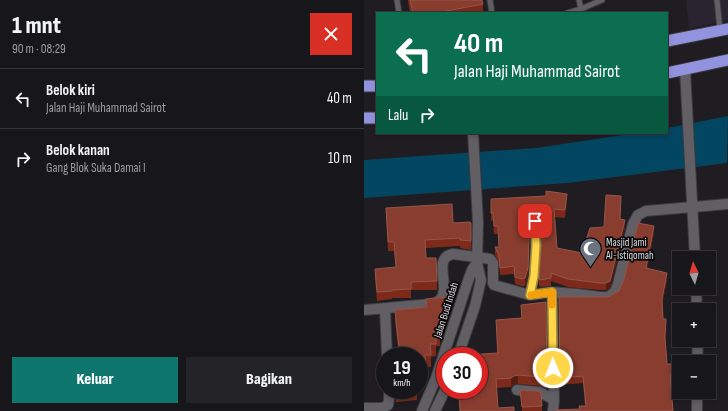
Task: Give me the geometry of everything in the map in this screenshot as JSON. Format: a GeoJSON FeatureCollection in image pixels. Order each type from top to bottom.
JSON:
{"type":"FeatureCollection","features":[{"type":"Feature","properties":{"kind":"highway"},"geometry":{"type":"LineString","coordinates":[[668,41],[724,29]]}},
{"type":"Feature","properties":{"kind":"highway"},"geometry":{"type":"LineString","coordinates":[[668,73],[728,60]]}},
{"type":"Feature","properties":{"kind":"highway"},"geometry":{"type":"LineString","coordinates":[[364,112],[372,118]]}},
{"type":"Feature","properties":{"kind":"street"},"geometry":{"type":"LineString","coordinates":[[685,69],[695,251]]}},
{"type":"Feature","properties":{"kind":"street","name":"Jalan Budi Indah"},"geometry":{"type":"LineString","coordinates":[[461,347],[476,306],[481,280],[477,260],[478,222],[473,135]]}},
{"type":"Feature","properties":{"kind":"street"},"geometry":{"type":"LineString","coordinates":[[364,310],[431,304],[440,300],[444,291],[442,265],[444,259],[448,255],[453,254],[477,260],[490,259],[492,261],[494,285],[530,295],[552,292],[608,297],[615,292],[618,284],[633,224],[638,215],[646,211],[728,204]]}},
{"type":"Feature","properties":{"kind":"street"},"geometry":{"type":"LineString","coordinates":[[530,295],[534,276],[536,246],[535,221]]}},
{"type":"Feature","properties":{"kind":"street","name":"Jalan Budi Indah"},"geometry":{"type":"LineString","coordinates":[[422,411],[432,389],[464,297],[469,278],[477,260]]}},
{"type":"Feature","properties":{"kind":"street"},"geometry":{"type":"LineString","coordinates":[[552,292],[553,411]]}},
{"type":"Feature","properties":{"kind":"street"},"geometry":{"type":"LineString","coordinates":[[385,309],[387,347]]}},
{"type":"Feature","properties":{"kind":"street"},"geometry":{"type":"LineString","coordinates":[[432,389],[436,390]]}},
{"type":"Feature","properties":{"kind":"street"},"geometry":{"type":"LineString","coordinates":[[517,390],[540,392],[554,400]]}},
{"type":"Feature","properties":{"kind":"street"},"geometry":{"type":"LineString","coordinates":[[364,408],[383,408],[388,405],[389,399]]}},
{"type":"Feature","properties":{"kind":"street"},"geometry":{"type":"LineString","coordinates":[[435,411],[441,399]]}},
{"type":"Feature","properties":{"kind":"street"},"geometry":{"type":"LineString","coordinates":[[697,399],[697,411]]}},
{"type":"Feature","properties":{"kind":"lane"},"geometry":{"type":"LineString","coordinates":[[397,0],[399,12]]}},
{"type":"Feature","properties":{"kind":"lane"},"geometry":{"type":"LineString","coordinates":[[490,0],[492,12]]}},
{"type":"Feature","properties":{"kind":"lane"},"geometry":{"type":"LineString","coordinates":[[579,0],[581,9]]}},
{"type":"Feature","properties":{"kind":"lane"},"geometry":{"type":"LineString","coordinates":[[570,12],[602,0]]}},
{"type":"Feature","properties":{"kind":"lane"},"geometry":{"type":"LineString","coordinates":[[717,0],[724,29]]}},
{"type":"Feature","properties":{"kind":"shaded area"},"geometry":{"type":"Polygon","coordinates":[[[686,0],[728,0],[728,20],[689,29],[686,0]]]}},
{"type":"Feature","properties":{"kind":"water"},"geometry":{"type":"Polygon","coordinates":[[[728,116],[727,163],[567,183],[364,198],[364,160],[536,148],[629,134],[668,134],[668,128],[728,116]]]}},
{"type":"Feature","properties":{"kind":"building"},"geometry":{"type":"Polygon","coordinates":[[[410,0],[482,0],[483,4],[441,12],[413,12],[410,0]]]}},
{"type":"Feature","properties":{"kind":"building"},"geometry":{"type":"Polygon","coordinates":[[[546,191],[567,194],[565,210],[554,209],[557,248],[582,253],[590,228],[604,227],[606,195],[621,196],[620,219],[625,220],[610,281],[600,283],[568,279],[551,273],[551,278],[540,280],[542,239],[541,211],[534,207],[529,211],[528,268],[525,278],[522,279],[515,277],[514,266],[500,268],[499,255],[495,247],[499,247],[498,226],[494,226],[493,213],[491,213],[491,199],[546,196],[546,191]]]}},
{"type":"Feature","properties":{"kind":"building"},"geometry":{"type":"Polygon","coordinates":[[[452,204],[453,223],[471,223],[471,241],[460,240],[460,238],[425,240],[426,258],[436,258],[437,281],[411,282],[411,289],[377,292],[375,269],[396,267],[394,242],[388,242],[386,208],[452,204]]]}},
{"type":"Feature","properties":{"kind":"building"},"geometry":{"type":"Polygon","coordinates":[[[638,223],[654,226],[646,268],[667,273],[662,299],[663,319],[666,319],[665,337],[667,364],[672,364],[672,375],[670,375],[673,411],[555,411],[580,409],[579,406],[586,406],[583,376],[560,378],[559,297],[608,297],[619,291],[624,279],[638,223]]]}},
{"type":"Feature","properties":{"kind":"building"},"geometry":{"type":"Polygon","coordinates":[[[448,297],[449,306],[447,312],[443,312],[444,321],[439,322],[440,334],[436,334],[436,344],[430,344],[431,355],[428,355],[428,347],[399,347],[395,310],[427,307],[426,299],[448,297]]]}},
{"type":"Feature","properties":{"kind":"building"},"geometry":{"type":"Polygon","coordinates":[[[546,302],[547,378],[518,375],[511,378],[496,379],[498,408],[514,407],[514,411],[460,411],[459,399],[488,399],[488,354],[498,353],[496,320],[522,318],[521,305],[546,302]]]}},
{"type":"Feature","properties":{"kind":"building"},"geometry":{"type":"Polygon","coordinates":[[[520,390],[538,391],[541,393],[542,406],[522,407],[520,390]]]}},
{"type":"Feature","properties":{"kind":"slow traffic"},"geometry":{"type":"LineString","coordinates":[[531,295],[552,292],[552,305]]}},
{"type":"Feature","properties":{"kind":"place","name":"Masjid Jami Al-Istiqomah"},"geometry":{"type":"Point","coordinates":[590,268]}},
{"type":"Feature","properties":{"kind":"route"},"geometry":{"type":"LineString","coordinates":[[535,221],[536,246],[534,276],[530,295],[552,292],[553,368]]}}]}
